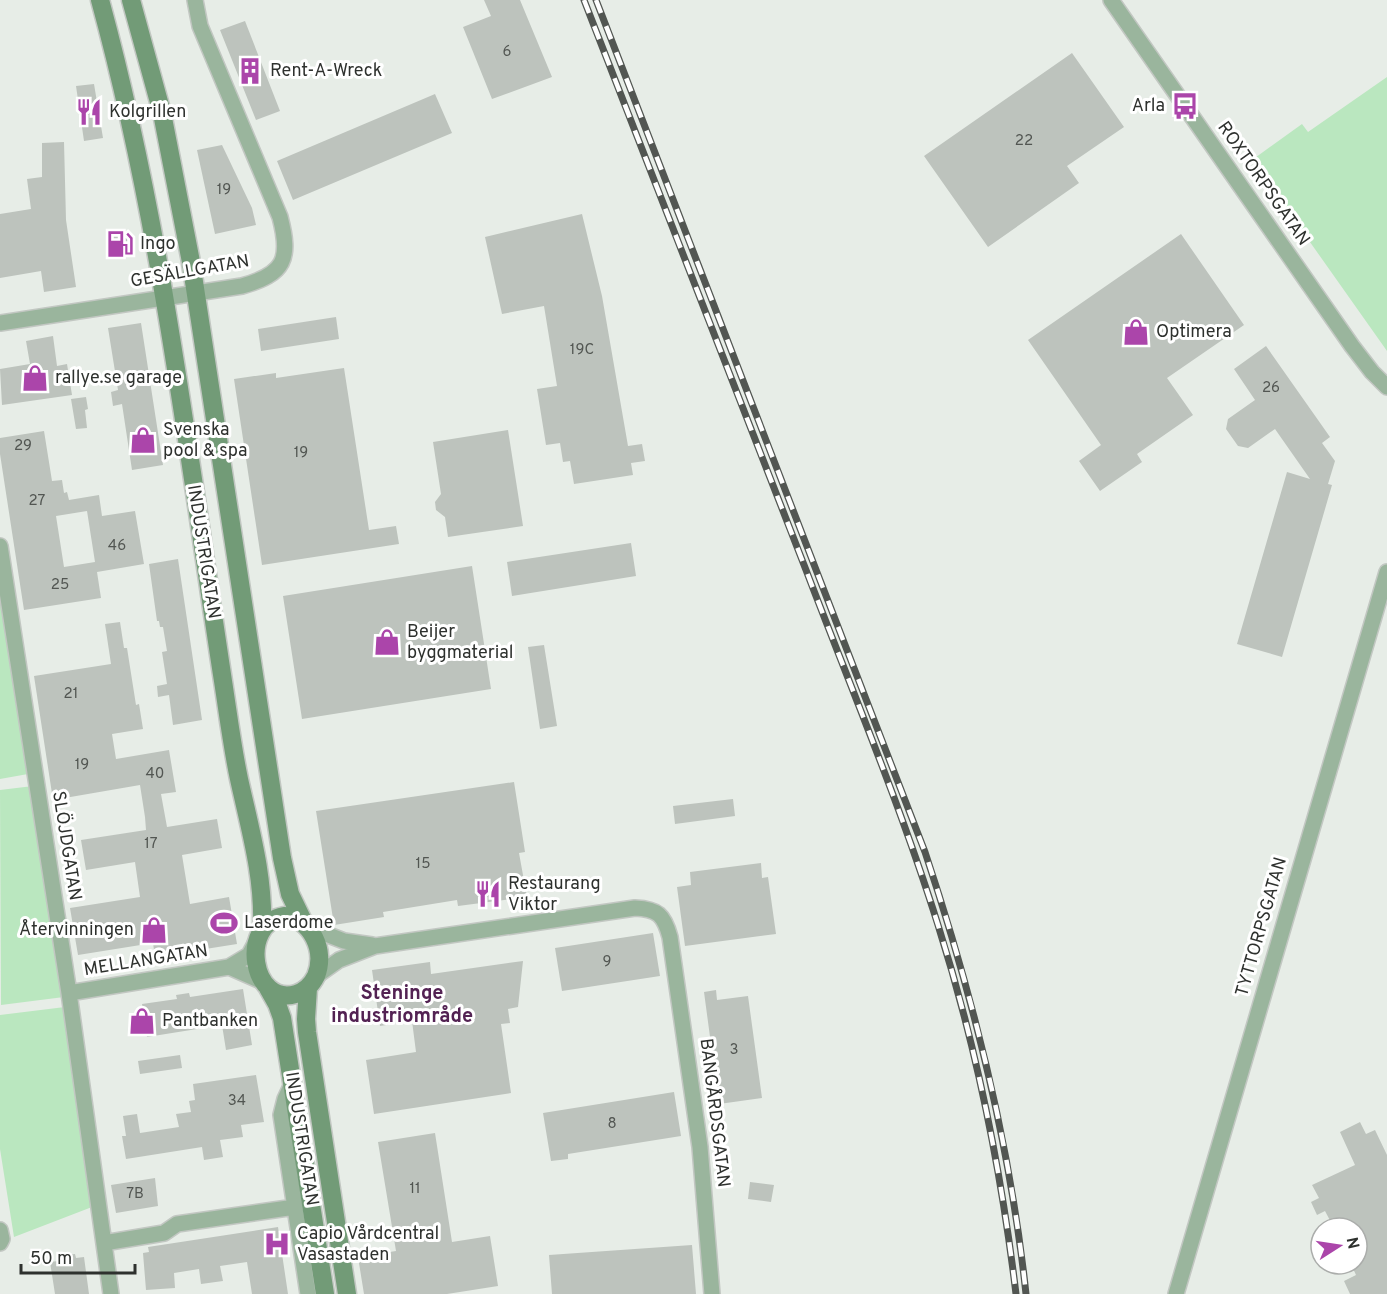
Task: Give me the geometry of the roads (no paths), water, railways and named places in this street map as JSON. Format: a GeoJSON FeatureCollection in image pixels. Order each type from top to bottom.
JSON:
{"type":"FeatureCollection","features":[{"type":"Feature","properties":{"kind":"main road","name":"INDUSTRIGATAN"},"geometry":{"type":"LineString","coordinates":[[100,0],[143,174],[165,299],[230,730],[260,875],[263,907],[260,934]]}},
{"type":"Feature","properties":{"kind":"main road","name":"INDUSTRIGATAN"},"geometry":{"type":"LineString","coordinates":[[132,0],[162,113],[191,262],[282,858],[290,894],[306,925]]}},
{"type":"Feature","properties":{"kind":"main road"},"geometry":{"type":"LineString","coordinates":[[284,916],[293,917],[306,925],[318,952],[318,967],[312,983],[299,994],[278,994],[265,985],[257,965],[256,953],[260,934],[270,921],[284,916]]}},
{"type":"Feature","properties":{"kind":"main road","name":"INDUSTRIGATAN"},"geometry":{"type":"LineString","coordinates":[[312,983],[306,1019],[307,1032],[347,1294]]}},
{"type":"Feature","properties":{"kind":"main road","name":"INDUSTRIGATAN"},"geometry":{"type":"LineString","coordinates":[[265,985],[277,1004],[282,1018],[325,1294]]}},
{"type":"Feature","properties":{"kind":"street","name":"GESÄLLGATAN"},"geometry":{"type":"LineString","coordinates":[[0,322],[242,286],[265,278],[280,266],[285,251],[280,217],[200,26],[195,0]]}},
{"type":"Feature","properties":{"kind":"street","name":"ROXTORPSGATAN"},"geometry":{"type":"LineString","coordinates":[[1111,0],[1352,346],[1387,387]]}},
{"type":"Feature","properties":{"kind":"street","name":"SLÖJDGATAN"},"geometry":{"type":"LineString","coordinates":[[0,546],[69,993],[111,1294]]}},
{"type":"Feature","properties":{"kind":"street","name":"TYTTORPSGATAN"},"geometry":{"type":"LineString","coordinates":[[1176,1294],[1387,572]]}},
{"type":"Feature","properties":{"kind":"street","name":"BANGÅRDSGATAN"},"geometry":{"type":"LineString","coordinates":[[375,946],[635,908],[645,908],[656,912],[666,922],[700,1147],[712,1294]]}},
{"type":"Feature","properties":{"kind":"street"},"geometry":{"type":"LineString","coordinates":[[306,925],[337,939],[375,946]]}},
{"type":"Feature","properties":{"kind":"street","name":"MELLANGATAN"},"geometry":{"type":"LineString","coordinates":[[69,993],[229,967],[249,955],[260,934]]}},
{"type":"Feature","properties":{"kind":"street"},"geometry":{"type":"LineString","coordinates":[[312,983],[339,960],[375,946]]}},
{"type":"Feature","properties":{"kind":"street","name":"MELLANGATAN"},"geometry":{"type":"LineString","coordinates":[[229,967],[265,985]]}},
{"type":"Feature","properties":{"kind":"street"},"geometry":{"type":"LineString","coordinates":[[292,1083],[281,1115],[308,1294]]}},
{"type":"Feature","properties":{"kind":"street"},"geometry":{"type":"LineString","coordinates":[[104,1243],[164,1233],[177,1224],[295,1207]]}},
{"type":"Feature","properties":{"kind":"street"},"geometry":{"type":"LineString","coordinates":[[0,1230],[2,1239],[0,1243]]}},
{"type":"Feature","properties":{"kind":"railway"},"geometry":{"type":"LineString","coordinates":[[584,0],[908,835],[952,970],[986,1108],[1003,1200],[1016,1294]]}},
{"type":"Feature","properties":{"kind":"railway"},"geometry":{"type":"LineString","coordinates":[[596,0],[925,852],[974,1015],[1000,1126],[1026,1294]]}},
{"type":"Feature","properties":{"kind":"place","name":"Rent-A-Wreck"},"geometry":{"type":"Point","coordinates":[250,71]}},
{"type":"Feature","properties":{"kind":"place","name":"Arla"},"geometry":{"type":"Point","coordinates":[1185,106]}},
{"type":"Feature","properties":{"kind":"place","name":"Kolgrillen"},"geometry":{"type":"Point","coordinates":[89,112]}},
{"type":"Feature","properties":{"kind":"place","name":"Ingo"},"geometry":{"type":"Point","coordinates":[120,244]}},
{"type":"Feature","properties":{"kind":"place","name":"Optimera"},"geometry":{"type":"Point","coordinates":[1136,332]}},
{"type":"Feature","properties":{"kind":"place","name":"rallye.se garage"},"geometry":{"type":"Point","coordinates":[35,378]}},
{"type":"Feature","properties":{"kind":"place","name":"Svenska pool & spa"},"geometry":{"type":"Point","coordinates":[143,440]}},
{"type":"Feature","properties":{"kind":"place","name":"Beijer byggmaterial"},"geometry":{"type":"Point","coordinates":[387,642]}},
{"type":"Feature","properties":{"kind":"place","name":"Restaurang Viktor"},"geometry":{"type":"Point","coordinates":[488,894]}},
{"type":"Feature","properties":{"kind":"place","name":"Laserdome"},"geometry":{"type":"Point","coordinates":[224,923]}},
{"type":"Feature","properties":{"kind":"place","name":"Återvinningen"},"geometry":{"type":"Point","coordinates":[154,930]}},
{"type":"Feature","properties":{"kind":"place","name":"Pantbanken"},"geometry":{"type":"Point","coordinates":[142,1021]}},
{"type":"Feature","properties":{"kind":"place","name":"Capio Vårdcentral Vasastaden"},"geometry":{"type":"Point","coordinates":[277,1244]}},
{"type":"Feature","properties":{"kind":"district","name":"Steninge industriområde"},"geometry":{"type":"Point","coordinates":[402,1006]}}]}
